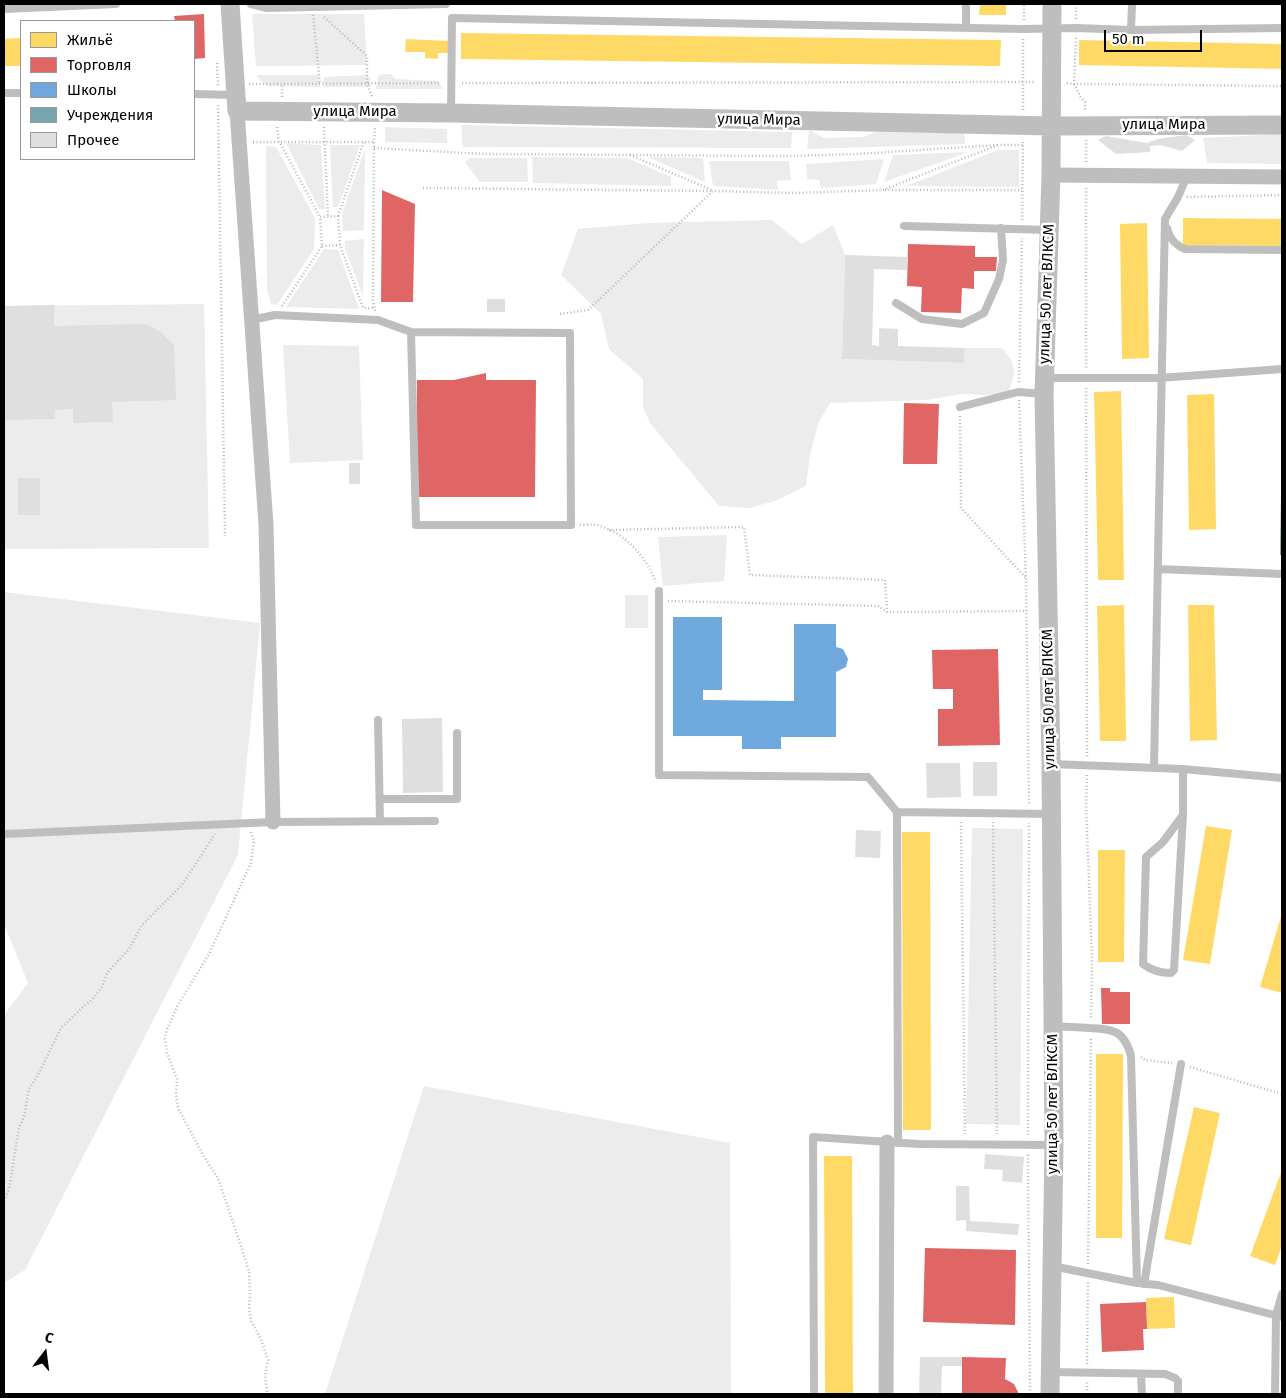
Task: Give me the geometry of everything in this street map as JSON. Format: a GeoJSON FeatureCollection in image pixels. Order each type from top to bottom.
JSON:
{"type":"FeatureCollection","features":[{"type":"Feature","properties":{"kind":"street"},"geometry":{"type":"LineString","coordinates":[[230,4],[231,96],[240,142],[266,525],[273,822]]}},
{"type":"Feature","properties":{"kind":"street","name":"улица 50 лет ВЛКСМ"},"geometry":{"type":"LineString","coordinates":[[1050,1394],[1054,1145],[1051,764],[1044,386],[1051,175],[1052,4]]}},
{"type":"Feature","properties":{"kind":"street","name":"улица Мира"},"geometry":{"type":"LineString","coordinates":[[231,96],[324,113],[451,113],[1052,126],[1282,125]]}},
{"type":"Feature","properties":{"kind":"street"},"geometry":{"type":"LineString","coordinates":[[1051,175],[1282,176]]}},
{"type":"Feature","properties":{"kind":"street"},"geometry":{"type":"LineString","coordinates":[[886,1394],[892,1143]]}},
{"type":"Feature","properties":{"kind":"lane"},"geometry":{"type":"LineString","coordinates":[[4,9],[116,4]]}},
{"type":"Feature","properties":{"kind":"lane"},"geometry":{"type":"LineString","coordinates":[[251,4],[267,8],[446,4]]}},
{"type":"Feature","properties":{"kind":"lane"},"geometry":{"type":"LineString","coordinates":[[966,4],[966,28]]}},
{"type":"Feature","properties":{"kind":"lane"},"geometry":{"type":"LineString","coordinates":[[1131,30],[1132,4]]}},
{"type":"Feature","properties":{"kind":"lane"},"geometry":{"type":"LineString","coordinates":[[451,113],[452,18],[1024,29],[1282,28]]}},
{"type":"Feature","properties":{"kind":"lane"},"geometry":{"type":"LineString","coordinates":[[4,93],[20,93]]}},
{"type":"Feature","properties":{"kind":"lane","name":"улица Мира"},"geometry":{"type":"LineString","coordinates":[[195,94],[231,96]]}},
{"type":"Feature","properties":{"kind":"lane"},"geometry":{"type":"LineString","coordinates":[[1154,768],[1160,378],[1165,219],[1178,197],[1187,176]]}},
{"type":"Feature","properties":{"kind":"lane"},"geometry":{"type":"LineString","coordinates":[[1165,219],[1169,235],[1177,246],[1186,249],[1282,250]]}},
{"type":"Feature","properties":{"kind":"lane"},"geometry":{"type":"LineString","coordinates":[[904,226],[1049,230]]}},
{"type":"Feature","properties":{"kind":"lane"},"geometry":{"type":"LineString","coordinates":[[896,302],[922,319],[962,324],[984,313],[999,279],[1003,260],[1001,228]]}},
{"type":"Feature","properties":{"kind":"lane"},"geometry":{"type":"LineString","coordinates":[[251,320],[275,315],[378,320],[411,332],[570,333],[571,525],[416,525],[411,332]]}},
{"type":"Feature","properties":{"kind":"lane"},"geometry":{"type":"LineString","coordinates":[[960,407],[1044,386],[1282,369]]}},
{"type":"Feature","properties":{"kind":"lane"},"geometry":{"type":"LineString","coordinates":[[1158,569],[1282,574]]}},
{"type":"Feature","properties":{"kind":"lane"},"geometry":{"type":"LineString","coordinates":[[659,591],[659,775],[868,777],[897,812],[892,1143]]}},
{"type":"Feature","properties":{"kind":"lane"},"geometry":{"type":"LineString","coordinates":[[378,720],[380,821]]}},
{"type":"Feature","properties":{"kind":"lane"},"geometry":{"type":"LineString","coordinates":[[380,799],[457,799],[457,733]]}},
{"type":"Feature","properties":{"kind":"lane"},"geometry":{"type":"LineString","coordinates":[[1051,764],[1183,769],[1282,778]]}},
{"type":"Feature","properties":{"kind":"lane"},"geometry":{"type":"LineString","coordinates":[[1183,769],[1183,815],[1174,970],[1166,972],[1150,969],[1143,964],[1146,857],[1163,842],[1183,815]]}},
{"type":"Feature","properties":{"kind":"lane"},"geometry":{"type":"LineString","coordinates":[[897,812],[1051,814]]}},
{"type":"Feature","properties":{"kind":"lane"},"geometry":{"type":"LineString","coordinates":[[4,834],[273,822],[434,821]]}},
{"type":"Feature","properties":{"kind":"lane"},"geometry":{"type":"LineString","coordinates":[[1053,1026],[1111,1029],[1120,1035],[1128,1047],[1131,1056],[1140,1284]]}},
{"type":"Feature","properties":{"kind":"lane"},"geometry":{"type":"LineString","coordinates":[[1140,1284],[1181,1064]]}},
{"type":"Feature","properties":{"kind":"lane"},"geometry":{"type":"LineString","coordinates":[[814,1394],[813,1137],[892,1143],[1054,1145]]}},
{"type":"Feature","properties":{"kind":"lane"},"geometry":{"type":"LineString","coordinates":[[1052,1266],[1140,1284],[1158,1285],[1279,1316]]}},
{"type":"Feature","properties":{"kind":"lane"},"geometry":{"type":"LineString","coordinates":[[1275,1394],[1282,1294]]}},
{"type":"Feature","properties":{"kind":"lane"},"geometry":{"type":"LineString","coordinates":[[1050,1372],[1165,1374],[1178,1381],[1178,1394]]}},
{"type":"Feature","properties":{"kind":"lane"},"geometry":{"type":"LineString","coordinates":[[1141,1374],[1142,1394]]}},
{"type":"Feature","properties":{"kind":"path"},"geometry":{"type":"LineString","coordinates":[[1024,4],[1018,392],[1026,578],[1029,814],[1028,1145],[1030,1394]]}},
{"type":"Feature","properties":{"kind":"path"},"geometry":{"type":"LineString","coordinates":[[1076,4],[1074,84],[1081,98],[1086,102],[1086,121]]}},
{"type":"Feature","properties":{"kind":"path"},"geometry":{"type":"LineString","coordinates":[[312,6],[320,84]]}},
{"type":"Feature","properties":{"kind":"path"},"geometry":{"type":"LineString","coordinates":[[312,6],[367,56],[367,83]]}},
{"type":"Feature","properties":{"kind":"path"},"geometry":{"type":"LineString","coordinates":[[216,58],[231,96],[219,140],[225,536]]}},
{"type":"Feature","properties":{"kind":"path"},"geometry":{"type":"LineString","coordinates":[[231,96],[320,84],[367,83],[1052,82],[1074,84],[1282,86]]}},
{"type":"Feature","properties":{"kind":"path"},"geometry":{"type":"LineString","coordinates":[[377,112],[374,142],[372,300],[378,320]]}},
{"type":"Feature","properties":{"kind":"path"},"geometry":{"type":"LineString","coordinates":[[324,113],[328,217]]}},
{"type":"Feature","properties":{"kind":"path"},"geometry":{"type":"LineString","coordinates":[[275,315],[322,246],[320,217],[279,141],[277,126]]}},
{"type":"Feature","properties":{"kind":"path"},"geometry":{"type":"LineString","coordinates":[[1086,131],[1086,171]]}},
{"type":"Feature","properties":{"kind":"path"},"geometry":{"type":"LineString","coordinates":[[219,140],[240,142],[374,142]]}},
{"type":"Feature","properties":{"kind":"path"},"geometry":{"type":"LineString","coordinates":[[364,141],[338,216],[340,245],[363,308],[374,308]]}},
{"type":"Feature","properties":{"kind":"path"},"geometry":{"type":"LineString","coordinates":[[374,148],[484,154],[795,156],[1023,145]]}},
{"type":"Feature","properties":{"kind":"path"},"geometry":{"type":"LineString","coordinates":[[883,190],[998,146]]}},
{"type":"Feature","properties":{"kind":"path"},"geometry":{"type":"LineString","coordinates":[[628,154],[713,191]]}},
{"type":"Feature","properties":{"kind":"path"},"geometry":{"type":"LineString","coordinates":[[1086,180],[1086,378]]}},
{"type":"Feature","properties":{"kind":"path"},"geometry":{"type":"LineString","coordinates":[[422,188],[795,193],[883,190],[1022,190]]}},
{"type":"Feature","properties":{"kind":"path"},"geometry":{"type":"LineString","coordinates":[[560,314],[588,310],[713,191]]}},
{"type":"Feature","properties":{"kind":"path"},"geometry":{"type":"LineString","coordinates":[[1178,197],[1282,195]]}},
{"type":"Feature","properties":{"kind":"path"},"geometry":{"type":"LineString","coordinates":[[320,217],[338,216]]}},
{"type":"Feature","properties":{"kind":"path"},"geometry":{"type":"LineString","coordinates":[[322,246],[340,245]]}},
{"type":"Feature","properties":{"kind":"path"},"geometry":{"type":"LineString","coordinates":[[1086,388],[1088,764],[1086,805],[1092,957],[1091,1026]]}},
{"type":"Feature","properties":{"kind":"path"},"geometry":{"type":"LineString","coordinates":[[960,407],[961,508],[1026,578]]}},
{"type":"Feature","properties":{"kind":"path"},"geometry":{"type":"LineString","coordinates":[[571,525],[595,525],[609,530],[634,547],[644,557],[659,591]]}},
{"type":"Feature","properties":{"kind":"path"},"geometry":{"type":"LineString","coordinates":[[609,530],[744,527],[750,575],[885,580],[887,612]]}},
{"type":"Feature","properties":{"kind":"path"},"geometry":{"type":"LineString","coordinates":[[659,601],[878,606],[887,612],[1026,611]]}},
{"type":"Feature","properties":{"kind":"path"},"geometry":{"type":"LineString","coordinates":[[961,813],[965,1144]]}},
{"type":"Feature","properties":{"kind":"path"},"geometry":{"type":"LineString","coordinates":[[992,814],[997,1144]]}},
{"type":"Feature","properties":{"kind":"path"},"geometry":{"type":"LineString","coordinates":[[244,823],[252,833],[254,841],[252,863],[209,954],[175,1012],[167,1029],[165,1039],[167,1053],[177,1079],[176,1094],[178,1108],[184,1122],[218,1178],[249,1272],[251,1321],[261,1339],[268,1360],[265,1376],[266,1394]]}},
{"type":"Feature","properties":{"kind":"path"},"geometry":{"type":"LineString","coordinates":[[4,1201],[9,1189],[19,1128],[24,1116],[29,1089],[61,1028],[83,1006],[92,1000],[102,987],[107,973],[130,949],[142,925],[182,884],[221,824]]}},
{"type":"Feature","properties":{"kind":"path"},"geometry":{"type":"LineString","coordinates":[[1087,1366],[1091,1036]]}},
{"type":"Feature","properties":{"kind":"path"},"geometry":{"type":"LineString","coordinates":[[1128,1047],[1145,1060],[1181,1064],[1282,1094]]}},
{"type":"Feature","properties":{"kind":"path"},"geometry":{"type":"LineString","coordinates":[[1087,1376],[1087,1394]]}},
{"type":"Feature","properties":{"kind":"shaded area"},"geometry":{"type":"Polygon","coordinates":[[[252,14],[364,14],[367,65],[256,66],[252,14]]]}},
{"type":"Feature","properties":{"kind":"shaded area"},"geometry":{"type":"Polygon","coordinates":[[[391,74],[395,79],[438,81],[443,89],[376,89],[378,76],[391,74]]]}},
{"type":"Feature","properties":{"kind":"shaded area"},"geometry":{"type":"Polygon","coordinates":[[[256,75],[319,75],[320,87],[266,86],[256,75]]]}},
{"type":"Feature","properties":{"kind":"shaded area"},"geometry":{"type":"Polygon","coordinates":[[[367,75],[370,78],[371,87],[323,87],[324,77],[367,75]]]}},
{"type":"Feature","properties":{"kind":"shaded area"},"geometry":{"type":"Polygon","coordinates":[[[461,125],[792,132],[791,148],[463,147],[461,125]]]}},
{"type":"Feature","properties":{"kind":"shaded area"},"geometry":{"type":"Polygon","coordinates":[[[385,127],[447,129],[447,143],[385,142],[385,127]]]}},
{"type":"Feature","properties":{"kind":"shaded area"},"geometry":{"type":"Polygon","coordinates":[[[809,130],[824,138],[863,137],[876,132],[964,133],[965,144],[807,149],[809,130]]]}},
{"type":"Feature","properties":{"kind":"shaded area"},"geometry":{"type":"Polygon","coordinates":[[[1282,134],[1282,164],[1207,163],[1203,138],[1282,134]]]}},
{"type":"Feature","properties":{"kind":"shaded area"},"geometry":{"type":"Polygon","coordinates":[[[286,143],[321,145],[325,209],[319,209],[286,143]]]}},
{"type":"Feature","properties":{"kind":"shaded area"},"geometry":{"type":"Polygon","coordinates":[[[330,145],[360,145],[338,207],[333,207],[330,145]]]}},
{"type":"Feature","properties":{"kind":"shaded area"},"geometry":{"type":"Polygon","coordinates":[[[266,146],[276,147],[315,218],[314,249],[277,305],[271,304],[267,290],[266,146]]]}},
{"type":"Feature","properties":{"kind":"shaded area"},"geometry":{"type":"Polygon","coordinates":[[[365,149],[364,230],[343,231],[342,214],[365,149]]]}},
{"type":"Feature","properties":{"kind":"shaded area"},"geometry":{"type":"Polygon","coordinates":[[[998,150],[1019,150],[1019,187],[906,186],[998,150]]]}},
{"type":"Feature","properties":{"kind":"shaded area"},"geometry":{"type":"Polygon","coordinates":[[[969,152],[884,182],[893,155],[969,152]]]}},
{"type":"Feature","properties":{"kind":"shaded area"},"geometry":{"type":"Polygon","coordinates":[[[532,157],[627,158],[671,177],[671,186],[533,183],[532,157]]]}},
{"type":"Feature","properties":{"kind":"shaded area"},"geometry":{"type":"Polygon","coordinates":[[[648,157],[703,158],[705,182],[648,157]]]}},
{"type":"Feature","properties":{"kind":"shaded area"},"geometry":{"type":"Polygon","coordinates":[[[470,158],[527,158],[528,182],[480,182],[465,162],[470,158]]]}},
{"type":"Feature","properties":{"kind":"shaded area"},"geometry":{"type":"Polygon","coordinates":[[[884,159],[876,184],[821,188],[819,180],[807,179],[806,164],[884,159]]]}},
{"type":"Feature","properties":{"kind":"shaded area"},"geometry":{"type":"Polygon","coordinates":[[[709,161],[789,161],[791,180],[777,181],[778,190],[713,186],[709,161]]]}},
{"type":"Feature","properties":{"kind":"shaded area"},"geometry":{"type":"Polygon","coordinates":[[[772,220],[802,244],[833,225],[845,255],[842,359],[964,363],[965,348],[1002,348],[1014,368],[1009,392],[987,395],[962,394],[926,400],[830,403],[818,424],[810,455],[806,486],[775,501],[749,508],[719,506],[650,423],[643,407],[643,379],[609,349],[601,314],[561,275],[578,229],[648,223],[772,220]]]}},
{"type":"Feature","properties":{"kind":"shaded area"},"geometry":{"type":"Polygon","coordinates":[[[364,239],[363,296],[345,248],[345,241],[364,239]]]}},
{"type":"Feature","properties":{"kind":"shaded area"},"geometry":{"type":"Polygon","coordinates":[[[324,249],[338,250],[359,309],[286,307],[324,249]]]}},
{"type":"Feature","properties":{"kind":"shaded area"},"geometry":{"type":"Polygon","coordinates":[[[204,304],[209,548],[4,549],[4,306],[204,304]]]}},
{"type":"Feature","properties":{"kind":"shaded area"},"geometry":{"type":"Polygon","coordinates":[[[283,345],[359,346],[363,460],[290,463],[283,345]]]}},
{"type":"Feature","properties":{"kind":"shaded area"},"geometry":{"type":"Polygon","coordinates":[[[727,535],[724,581],[663,586],[658,537],[727,535]]]}},
{"type":"Feature","properties":{"kind":"shaded area"},"geometry":{"type":"Polygon","coordinates":[[[4,592],[260,623],[238,855],[25,1270],[4,1283],[4,1015],[28,983],[4,924],[4,592]]]}},
{"type":"Feature","properties":{"kind":"shaded area"},"geometry":{"type":"Polygon","coordinates":[[[625,595],[648,595],[648,628],[625,628],[625,595]]]}},
{"type":"Feature","properties":{"kind":"shaded area"},"geometry":{"type":"Polygon","coordinates":[[[972,828],[1023,829],[1020,1125],[966,1124],[972,828]]]}},
{"type":"Feature","properties":{"kind":"shaded area"},"geometry":{"type":"Polygon","coordinates":[[[424,1086],[730,1143],[731,1394],[325,1394],[424,1086]]]}},
{"type":"Feature","properties":{"kind":"building: Жильё"},"geometry":{"type":"Polygon","coordinates":[[[980,4],[1006,4],[1006,15],[979,15],[980,4]]]}},
{"type":"Feature","properties":{"kind":"building: Жильё"},"geometry":{"type":"Polygon","coordinates":[[[461,33],[1001,40],[1000,66],[461,59],[461,33]]]}},
{"type":"Feature","properties":{"kind":"building: Жильё"},"geometry":{"type":"Polygon","coordinates":[[[20,38],[20,66],[4,66],[4,39],[20,38]]]}},
{"type":"Feature","properties":{"kind":"building: Жильё"},"geometry":{"type":"Polygon","coordinates":[[[406,39],[449,41],[449,53],[438,53],[438,59],[425,58],[425,52],[405,52],[406,39]]]}},
{"type":"Feature","properties":{"kind":"building: Жильё"},"geometry":{"type":"Polygon","coordinates":[[[1079,40],[1282,44],[1282,69],[1079,65],[1079,40]]]}},
{"type":"Feature","properties":{"kind":"building: Жильё"},"geometry":{"type":"Polygon","coordinates":[[[1183,218],[1282,219],[1282,246],[1183,245],[1183,218]]]}},
{"type":"Feature","properties":{"kind":"building: Жильё"},"geometry":{"type":"Polygon","coordinates":[[[1147,223],[1149,358],[1122,359],[1120,224],[1147,223]]]}},
{"type":"Feature","properties":{"kind":"building: Жильё"},"geometry":{"type":"Polygon","coordinates":[[[1121,391],[1124,580],[1098,580],[1094,392],[1121,391]]]}},
{"type":"Feature","properties":{"kind":"building: Жильё"},"geometry":{"type":"Polygon","coordinates":[[[1214,394],[1216,529],[1189,530],[1187,395],[1214,394]]]}},
{"type":"Feature","properties":{"kind":"building: Жильё"},"geometry":{"type":"Polygon","coordinates":[[[1124,605],[1126,741],[1100,741],[1097,606],[1124,605]]]}},
{"type":"Feature","properties":{"kind":"building: Жильё"},"geometry":{"type":"Polygon","coordinates":[[[1188,605],[1214,605],[1217,740],[1190,741],[1188,605]]]}},
{"type":"Feature","properties":{"kind":"building: Жильё"},"geometry":{"type":"Polygon","coordinates":[[[1206,826],[1232,830],[1210,964],[1183,960],[1206,826]]]}},
{"type":"Feature","properties":{"kind":"building: Жильё"},"geometry":{"type":"Polygon","coordinates":[[[902,832],[930,832],[931,1130],[903,1130],[902,832]]]}},
{"type":"Feature","properties":{"kind":"building: Жильё"},"geometry":{"type":"Polygon","coordinates":[[[1098,850],[1125,850],[1124,962],[1098,962],[1098,850]]]}},
{"type":"Feature","properties":{"kind":"building: Жильё"},"geometry":{"type":"Polygon","coordinates":[[[1282,913],[1282,993],[1260,987],[1282,913]]]}},
{"type":"Feature","properties":{"kind":"building: Жильё"},"geometry":{"type":"Polygon","coordinates":[[[1096,1054],[1123,1054],[1122,1238],[1096,1238],[1096,1054]]]}},
{"type":"Feature","properties":{"kind":"building: Жильё"},"geometry":{"type":"Polygon","coordinates":[[[1194,1107],[1220,1113],[1191,1245],[1164,1239],[1194,1107]]]}},
{"type":"Feature","properties":{"kind":"building: Жильё"},"geometry":{"type":"Polygon","coordinates":[[[824,1156],[852,1156],[853,1394],[825,1394],[824,1156]]]}},
{"type":"Feature","properties":{"kind":"building: Жильё"},"geometry":{"type":"Polygon","coordinates":[[[1282,1170],[1282,1246],[1275,1265],[1250,1256],[1282,1170]]]}},
{"type":"Feature","properties":{"kind":"building: Жильё"},"geometry":{"type":"Polygon","coordinates":[[[1174,1297],[1175,1328],[1147,1329],[1146,1298],[1174,1297]]]}},
{"type":"Feature","properties":{"kind":"building: Торговля"},"geometry":{"type":"Polygon","coordinates":[[[204,14],[205,58],[195,59],[195,20],[175,20],[174,16],[204,14]]]}},
{"type":"Feature","properties":{"kind":"building: Торговля"},"geometry":{"type":"Polygon","coordinates":[[[382,190],[415,204],[413,302],[381,302],[382,190]]]}},
{"type":"Feature","properties":{"kind":"building: Торговля"},"geometry":{"type":"Polygon","coordinates":[[[908,244],[975,246],[975,257],[997,257],[996,271],[974,271],[974,289],[962,288],[961,313],[921,312],[922,287],[907,286],[908,244]]]}},
{"type":"Feature","properties":{"kind":"building: Торговля"},"geometry":{"type":"Polygon","coordinates":[[[486,373],[486,380],[536,380],[535,497],[417,497],[417,380],[454,380],[486,373]]]}},
{"type":"Feature","properties":{"kind":"building: Торговля"},"geometry":{"type":"Polygon","coordinates":[[[904,403],[939,404],[937,464],[903,464],[904,403]]]}},
{"type":"Feature","properties":{"kind":"building: Торговля"},"geometry":{"type":"Polygon","coordinates":[[[998,649],[1000,745],[938,746],[938,709],[953,709],[953,689],[933,689],[932,650],[998,649]]]}},
{"type":"Feature","properties":{"kind":"building: Торговля"},"geometry":{"type":"Polygon","coordinates":[[[1101,988],[1110,988],[1110,992],[1130,992],[1130,1024],[1102,1024],[1101,988]]]}},
{"type":"Feature","properties":{"kind":"building: Торговля"},"geometry":{"type":"Polygon","coordinates":[[[925,1248],[1016,1250],[1015,1325],[923,1322],[925,1248]]]}},
{"type":"Feature","properties":{"kind":"building: Торговля"},"geometry":{"type":"Polygon","coordinates":[[[1146,1302],[1147,1329],[1143,1329],[1144,1350],[1102,1352],[1100,1304],[1146,1302]]]}},
{"type":"Feature","properties":{"kind":"building: Торговля"},"geometry":{"type":"Polygon","coordinates":[[[962,1357],[1006,1358],[1005,1379],[1014,1384],[1019,1394],[962,1394],[962,1357]]]}},
{"type":"Feature","properties":{"kind":"building: Школы"},"geometry":{"type":"Polygon","coordinates":[[[673,617],[722,617],[722,690],[703,690],[703,700],[794,701],[794,624],[836,624],[836,647],[843,649],[848,659],[846,667],[836,672],[836,737],[781,737],[781,749],[742,749],[742,736],[673,736],[673,617]]]}},
{"type":"Feature","properties":{"kind":"building: Учреждения"},"geometry":{"type":"Polygon","coordinates":[[[1281,494],[1282,555],[1280,555],[1281,494]]]}},
{"type":"Feature","properties":{"kind":"building: Прочее"},"geometry":{"type":"Polygon","coordinates":[[[1186,135],[1195,140],[1182,151],[1160,145],[1150,146],[1150,152],[1116,154],[1098,140],[1106,136],[1147,143],[1158,139],[1186,135]]]}},
{"type":"Feature","properties":{"kind":"building: Прочее"},"geometry":{"type":"Polygon","coordinates":[[[845,255],[908,257],[907,270],[874,269],[872,345],[879,346],[879,328],[898,329],[898,346],[965,348],[964,363],[842,359],[845,255]]]}},
{"type":"Feature","properties":{"kind":"building: Прочее"},"geometry":{"type":"Polygon","coordinates":[[[487,299],[505,299],[505,312],[487,312],[487,299]]]}},
{"type":"Feature","properties":{"kind":"building: Прочее"},"geometry":{"type":"Polygon","coordinates":[[[54,305],[54,326],[140,324],[148,325],[161,332],[174,345],[176,400],[112,402],[113,422],[73,423],[73,409],[55,410],[55,419],[4,420],[4,306],[54,305]]]}},
{"type":"Feature","properties":{"kind":"building: Прочее"},"geometry":{"type":"Polygon","coordinates":[[[349,463],[360,463],[360,484],[349,484],[349,463]]]}},
{"type":"Feature","properties":{"kind":"building: Прочее"},"geometry":{"type":"Polygon","coordinates":[[[18,478],[40,478],[40,515],[18,515],[18,478]]]}},
{"type":"Feature","properties":{"kind":"building: Прочее"},"geometry":{"type":"Polygon","coordinates":[[[442,718],[443,792],[403,793],[402,719],[442,718]]]}},
{"type":"Feature","properties":{"kind":"building: Прочее"},"geometry":{"type":"Polygon","coordinates":[[[973,762],[997,762],[997,796],[973,796],[973,762]]]}},
{"type":"Feature","properties":{"kind":"building: Прочее"},"geometry":{"type":"Polygon","coordinates":[[[926,763],[960,763],[961,797],[927,798],[926,763]]]}},
{"type":"Feature","properties":{"kind":"building: Прочее"},"geometry":{"type":"Polygon","coordinates":[[[856,830],[881,831],[880,858],[855,857],[856,830]]]}},
{"type":"Feature","properties":{"kind":"building: Прочее"},"geometry":{"type":"Polygon","coordinates":[[[985,1154],[1024,1157],[1022,1183],[1002,1181],[1003,1170],[984,1169],[985,1154]]]}},
{"type":"Feature","properties":{"kind":"building: Прочее"},"geometry":{"type":"Polygon","coordinates":[[[956,1186],[969,1186],[970,1221],[1019,1224],[1018,1235],[966,1231],[966,1220],[956,1221],[956,1186]]]}},
{"type":"Feature","properties":{"kind":"building: Прочее"},"geometry":{"type":"Polygon","coordinates":[[[920,1357],[962,1357],[962,1366],[942,1366],[941,1394],[919,1394],[920,1357]]]}}]}
